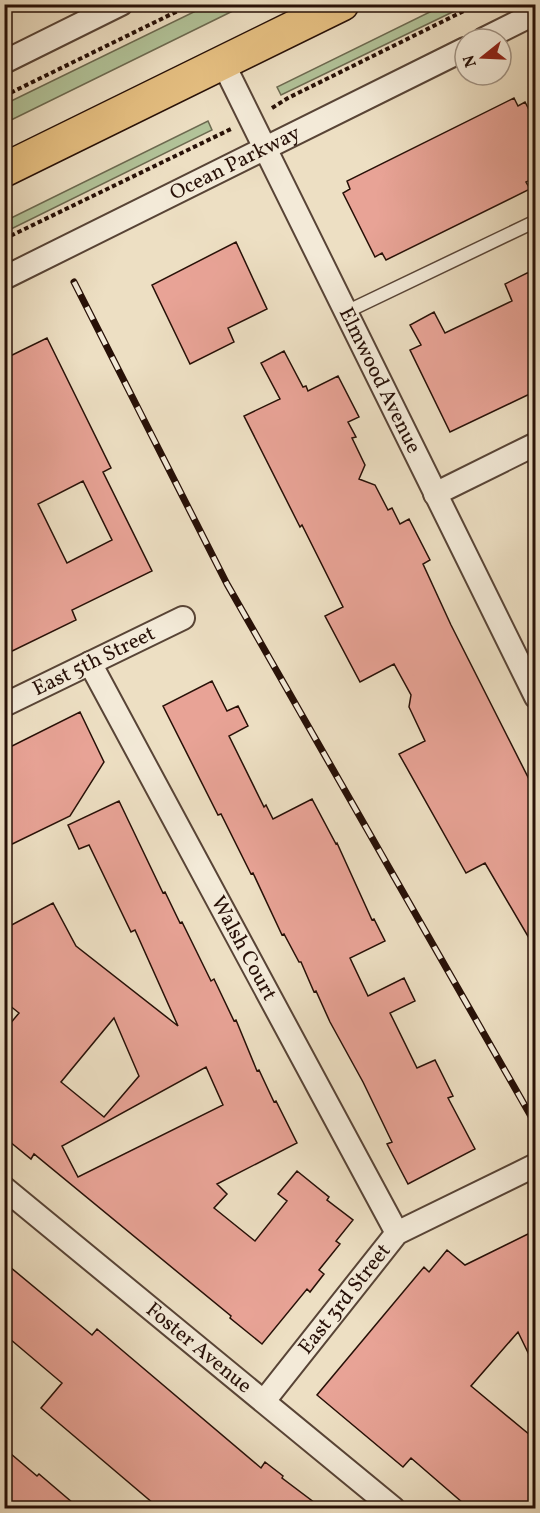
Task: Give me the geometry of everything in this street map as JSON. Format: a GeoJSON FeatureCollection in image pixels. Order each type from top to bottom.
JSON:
{"type":"FeatureCollection","features":[{"type":"Feature","properties":{"kind":"main road"},"geometry":{"type":"LineString","coordinates":[[4,170],[342,4]]}},
{"type":"Feature","properties":{"kind":"street"},"geometry":{"type":"LineString","coordinates":[[4,62],[121,4]]}},
{"type":"Feature","properties":{"kind":"street"},"geometry":{"type":"LineString","coordinates":[[509,27],[536,14]]}},
{"type":"Feature","properties":{"kind":"street","name":"Ocean Parkway"},"geometry":{"type":"LineString","coordinates":[[4,278],[453,55]]}},
{"type":"Feature","properties":{"kind":"street","name":"Elmwood Avenue"},"geometry":{"type":"LineString","coordinates":[[223,63],[536,697]]}},
{"type":"Feature","properties":{"kind":"street"},"geometry":{"type":"LineString","coordinates":[[435,494],[536,444]]}},
{"type":"Feature","properties":{"kind":"street","name":"East 5th Street"},"geometry":{"type":"LineString","coordinates":[[4,705],[183,618]]}},
{"type":"Feature","properties":{"kind":"street","name":"Walsh Court"},"geometry":{"type":"LineString","coordinates":[[90,663],[397,1233]]}},
{"type":"Feature","properties":{"kind":"street","name":"East 3rd Street"},"geometry":{"type":"LineString","coordinates":[[264,1401],[397,1233],[529,1168]]}},
{"type":"Feature","properties":{"kind":"street","name":"Foster Avenue"},"geometry":{"type":"LineString","coordinates":[[6,1192],[264,1401],[393,1509]]}},
{"type":"Feature","properties":{"kind":"lane"},"geometry":{"type":"LineString","coordinates":[[346,312],[536,221]]}},
{"type":"Feature","properties":{"kind":"path"},"geometry":{"type":"LineString","coordinates":[[4,96],[192,4]]}},
{"type":"Feature","properties":{"kind":"path"},"geometry":{"type":"LineString","coordinates":[[266,112],[288,98],[478,4]]}},
{"type":"Feature","properties":{"kind":"path"},"geometry":{"type":"LineString","coordinates":[[4,239],[232,129]]}},
{"type":"Feature","properties":{"kind":"green space"},"geometry":{"type":"Polygon","coordinates":[[[446,4],[467,5],[281,95],[277,87],[446,4]]]}},
{"type":"Feature","properties":{"kind":"green space"},"geometry":{"type":"Polygon","coordinates":[[[208,5],[245,5],[5,123],[5,104],[208,5]]]}},
{"type":"Feature","properties":{"kind":"green space"},"geometry":{"type":"Polygon","coordinates":[[[208,121],[212,130],[5,232],[5,221],[208,121]]]}},
{"type":"Feature","properties":{"kind":"building"},"geometry":{"type":"Polygon","coordinates":[[[514,98],[518,106],[525,102],[536,123],[536,177],[526,182],[530,189],[386,260],[382,253],[375,257],[343,193],[350,189],[347,181],[514,98]]]}},
{"type":"Feature","properties":{"kind":"building"},"geometry":{"type":"Polygon","coordinates":[[[236,242],[267,309],[228,328],[234,342],[190,364],[152,285],[236,242]]]}},
{"type":"Feature","properties":{"kind":"building"},"geometry":{"type":"Polygon","coordinates":[[[529,272],[536,286],[536,391],[450,432],[410,350],[421,345],[410,325],[434,312],[445,333],[512,301],[505,284],[529,272]]]}},
{"type":"Feature","properties":{"kind":"building"},"geometry":{"type":"Polygon","coordinates":[[[47,338],[111,468],[103,472],[152,571],[72,610],[76,620],[4,655],[4,359],[47,338]],[[83,481],[38,504],[67,563],[112,540],[83,481]]]}},
{"type":"Feature","properties":{"kind":"building"},"geometry":{"type":"Polygon","coordinates":[[[284,351],[303,387],[306,386],[308,391],[338,376],[359,417],[348,422],[356,437],[352,438],[365,465],[359,479],[375,485],[388,510],[392,508],[400,524],[409,519],[430,560],[423,564],[451,625],[536,793],[536,950],[485,863],[466,873],[399,754],[425,741],[409,707],[411,695],[394,664],[360,682],[325,616],[343,607],[244,416],[280,399],[261,363],[284,351]]]}},
{"type":"Feature","properties":{"kind":"building"},"geometry":{"type":"Polygon","coordinates":[[[212,681],[227,711],[238,706],[248,726],[229,736],[264,807],[266,805],[273,819],[312,799],[337,843],[372,920],[374,919],[385,941],[350,958],[368,996],[404,978],[415,1001],[390,1013],[417,1068],[435,1060],[453,1096],[448,1098],[475,1149],[408,1184],[387,1144],[392,1142],[363,1082],[316,991],[314,992],[301,962],[284,934],[282,935],[253,873],[251,874],[221,814],[218,815],[163,706],[212,681]]]}},
{"type":"Feature","properties":{"kind":"building"},"geometry":{"type":"Polygon","coordinates":[[[80,712],[104,762],[70,816],[4,848],[4,750],[80,712]]]}},
{"type":"Feature","properties":{"kind":"building"},"geometry":{"type":"Polygon","coordinates":[[[119,801],[163,893],[165,892],[180,923],[182,922],[211,981],[214,979],[234,1021],[236,1020],[257,1071],[259,1070],[297,1143],[217,1184],[227,1194],[214,1208],[255,1241],[287,1201],[278,1194],[297,1171],[329,1197],[327,1200],[353,1220],[336,1241],[340,1244],[319,1270],[324,1274],[310,1292],[307,1289],[262,1344],[34,1154],[31,1159],[4,1137],[4,1031],[19,1013],[4,1001],[4,929],[53,903],[76,946],[178,1026],[135,930],[131,932],[89,845],[79,849],[68,825],[119,801]],[[114,1018],[61,1082],[104,1117],[139,1076],[114,1018]],[[206,1067],[62,1146],[78,1177],[223,1105],[206,1067]]]}},
{"type":"Feature","properties":{"kind":"building"},"geometry":{"type":"Polygon","coordinates":[[[536,1230],[536,1369],[518,1332],[471,1386],[536,1440],[536,1509],[470,1509],[411,1458],[403,1467],[317,1395],[424,1267],[429,1272],[447,1250],[465,1265],[536,1230]]]}},
{"type":"Feature","properties":{"kind":"building"},"geometry":{"type":"Polygon","coordinates":[[[4,1262],[92,1335],[97,1329],[261,1468],[265,1462],[323,1509],[160,1509],[41,1408],[62,1383],[4,1334],[4,1262]]]}},
{"type":"Feature","properties":{"kind":"building"},"geometry":{"type":"Polygon","coordinates":[[[4,1448],[37,1476],[39,1474],[80,1509],[4,1509],[4,1448]]]}},
{"type":"Feature","properties":{"kind":"railway"},"geometry":{"type":"LineString","coordinates":[[74,282],[227,584],[536,1125]]}}]}
